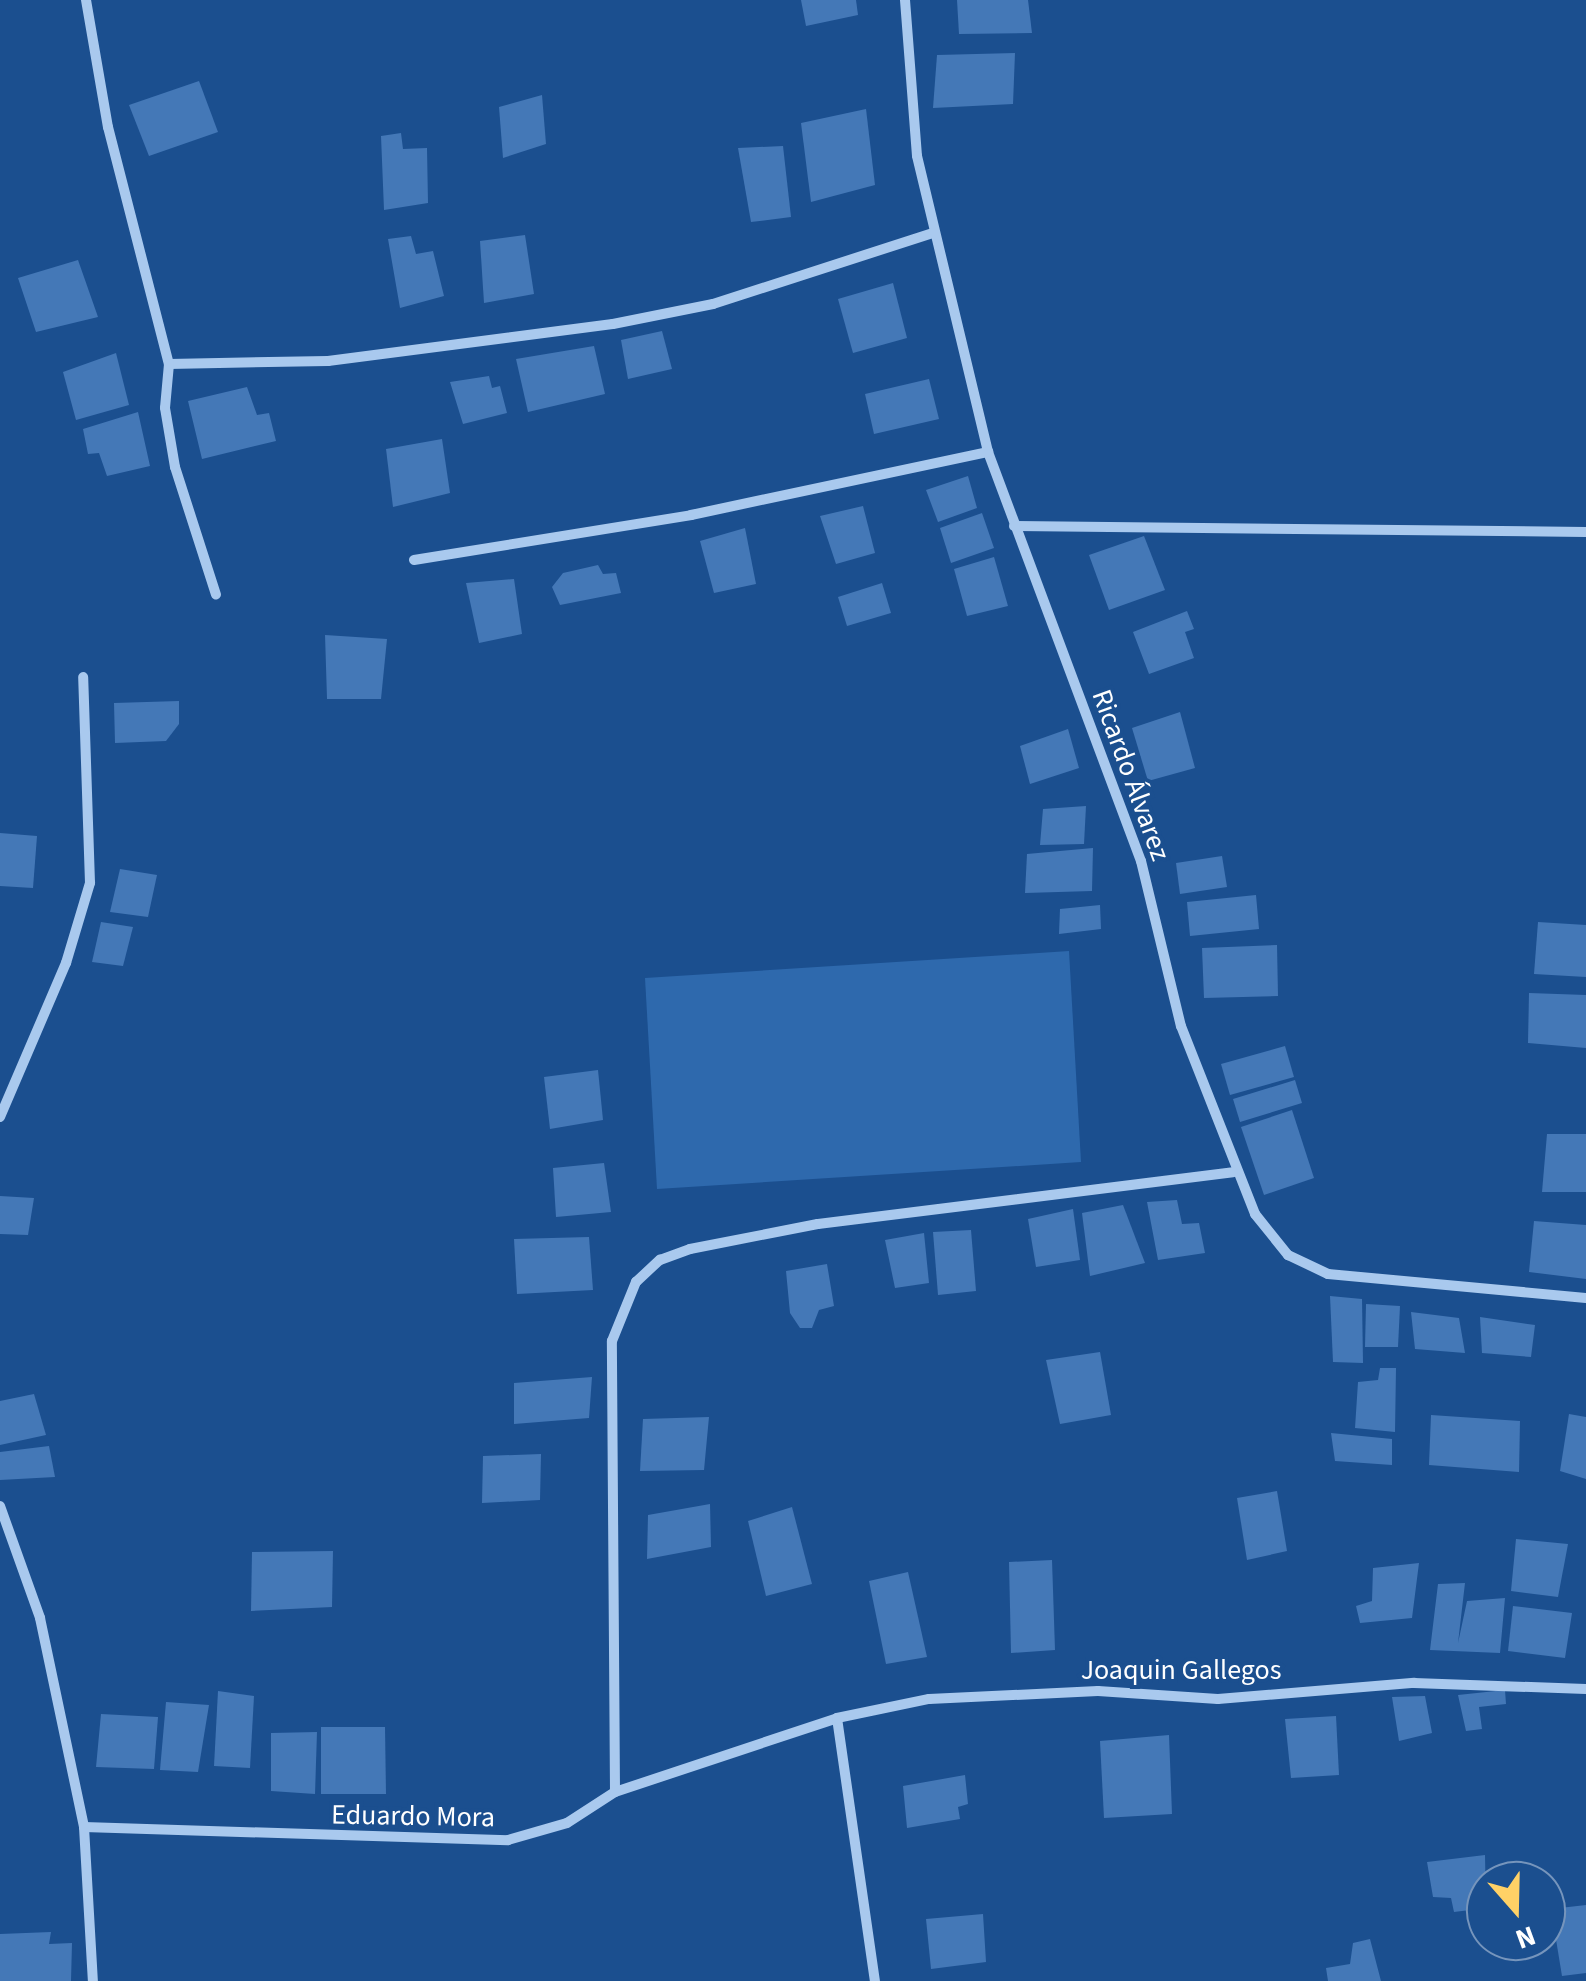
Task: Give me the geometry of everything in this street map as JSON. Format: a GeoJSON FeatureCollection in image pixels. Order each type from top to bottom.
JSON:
{"type":"FeatureCollection","features":[{"type":"Feature","properties":{"kind":"street"},"geometry":{"type":"LineString","coordinates":[[86,0],[108,128],[169,364],[164,408],[176,468],[216,596]]}},
{"type":"Feature","properties":{"kind":"street","name":"Ricardo Álvarez"},"geometry":{"type":"LineString","coordinates":[[905,0],[916,156],[988,452],[1141,860],[1180,1026],[1233,1172],[1273,1242],[1317,1270],[1586,1298]]}},
{"type":"Feature","properties":{"kind":"street"},"geometry":{"type":"LineString","coordinates":[[169,364],[328,360],[612,324],[713,304],[933,233]]}},
{"type":"Feature","properties":{"kind":"street"},"geometry":{"type":"LineString","coordinates":[[414,560],[692,515],[988,452]]}},
{"type":"Feature","properties":{"kind":"street"},"geometry":{"type":"LineString","coordinates":[[1014,526],[1586,532]]}},
{"type":"Feature","properties":{"kind":"street"},"geometry":{"type":"LineString","coordinates":[[0,1116],[66,963],[90,883],[83,677]]}},
{"type":"Feature","properties":{"kind":"street"},"geometry":{"type":"LineString","coordinates":[[616,1792],[612,1341],[636,1282],[660,1260],[690,1249],[818,1224],[1233,1172]]}},
{"type":"Feature","properties":{"kind":"street"},"geometry":{"type":"LineString","coordinates":[[0,1506],[40,1618],[84,1827],[94,1981]]}},
{"type":"Feature","properties":{"kind":"street","name":"Joaquin Gallegos"},"geometry":{"type":"LineString","coordinates":[[837,1718],[929,1700],[1098,1692],[1218,1699],[1414,1682],[1586,1688]]}},
{"type":"Feature","properties":{"kind":"street"},"geometry":{"type":"LineString","coordinates":[[837,1718],[875,1981]]}},
{"type":"Feature","properties":{"kind":"street","name":"Eduardo Mora"},"geometry":{"type":"LineString","coordinates":[[84,1827],[508,1840],[567,1823],[616,1792],[837,1718]]}},
{"type":"Feature","properties":{"kind":"shaded area"},"geometry":{"type":"Polygon","coordinates":[[[1069,951],[1081,1162],[657,1189],[645,978],[1069,951]]]}},
{"type":"Feature","properties":{"kind":"building"},"geometry":{"type":"Polygon","coordinates":[[[801,0],[856,0],[858,15],[806,26],[801,0]]]}},
{"type":"Feature","properties":{"kind":"building"},"geometry":{"type":"Polygon","coordinates":[[[957,0],[1028,0],[1032,33],[959,34],[957,0]]]}},
{"type":"Feature","properties":{"kind":"building"},"geometry":{"type":"Polygon","coordinates":[[[1015,53],[1013,104],[933,108],[937,55],[1015,53]]]}},
{"type":"Feature","properties":{"kind":"building"},"geometry":{"type":"Polygon","coordinates":[[[199,81],[218,132],[149,156],[129,105],[199,81]]]}},
{"type":"Feature","properties":{"kind":"building"},"geometry":{"type":"Polygon","coordinates":[[[542,95],[546,144],[503,158],[499,107],[542,95]]]}},
{"type":"Feature","properties":{"kind":"building"},"geometry":{"type":"Polygon","coordinates":[[[866,109],[875,185],[811,202],[801,123],[866,109]]]}},
{"type":"Feature","properties":{"kind":"building"},"geometry":{"type":"Polygon","coordinates":[[[401,133],[403,149],[427,148],[428,203],[384,210],[381,136],[401,133]]]}},
{"type":"Feature","properties":{"kind":"building"},"geometry":{"type":"Polygon","coordinates":[[[783,146],[791,217],[751,222],[738,148],[783,146]]]}},
{"type":"Feature","properties":{"kind":"building"},"geometry":{"type":"Polygon","coordinates":[[[525,235],[534,294],[484,303],[480,241],[525,235]]]}},
{"type":"Feature","properties":{"kind":"building"},"geometry":{"type":"Polygon","coordinates":[[[411,236],[416,254],[433,251],[444,296],[400,308],[388,239],[411,236]]]}},
{"type":"Feature","properties":{"kind":"building"},"geometry":{"type":"Polygon","coordinates":[[[78,260],[98,317],[36,332],[18,278],[78,260]]]}},
{"type":"Feature","properties":{"kind":"building"},"geometry":{"type":"Polygon","coordinates":[[[893,283],[907,338],[853,353],[838,299],[893,283]]]}},
{"type":"Feature","properties":{"kind":"building"},"geometry":{"type":"Polygon","coordinates":[[[662,331],[672,369],[628,379],[621,340],[662,331]]]}},
{"type":"Feature","properties":{"kind":"building"},"geometry":{"type":"Polygon","coordinates":[[[594,346],[605,394],[528,412],[516,359],[594,346]]]}},
{"type":"Feature","properties":{"kind":"building"},"geometry":{"type":"Polygon","coordinates":[[[116,353],[129,405],[76,420],[63,372],[116,353]]]}},
{"type":"Feature","properties":{"kind":"building"},"geometry":{"type":"Polygon","coordinates":[[[489,376],[492,388],[500,386],[507,413],[463,424],[450,382],[489,376]]]}},
{"type":"Feature","properties":{"kind":"building"},"geometry":{"type":"Polygon","coordinates":[[[929,379],[939,419],[874,434],[865,394],[929,379]]]}},
{"type":"Feature","properties":{"kind":"building"},"geometry":{"type":"Polygon","coordinates":[[[247,387],[257,415],[269,413],[276,441],[202,459],[188,401],[247,387]]]}},
{"type":"Feature","properties":{"kind":"building"},"geometry":{"type":"Polygon","coordinates":[[[138,412],[150,466],[107,476],[99,453],[88,454],[83,429],[138,412]]]}},
{"type":"Feature","properties":{"kind":"building"},"geometry":{"type":"Polygon","coordinates":[[[442,439],[450,493],[393,507],[386,449],[442,439]]]}},
{"type":"Feature","properties":{"kind":"building"},"geometry":{"type":"Polygon","coordinates":[[[968,476],[977,508],[938,522],[926,490],[968,476]]]}},
{"type":"Feature","properties":{"kind":"building"},"geometry":{"type":"Polygon","coordinates":[[[863,506],[875,553],[836,564],[820,516],[863,506]]]}},
{"type":"Feature","properties":{"kind":"building"},"geometry":{"type":"Polygon","coordinates":[[[982,513],[994,548],[951,563],[940,528],[982,513]]]}},
{"type":"Feature","properties":{"kind":"building"},"geometry":{"type":"Polygon","coordinates":[[[745,528],[756,584],[714,593],[700,541],[745,528]]]}},
{"type":"Feature","properties":{"kind":"building"},"geometry":{"type":"Polygon","coordinates":[[[1144,536],[1165,590],[1109,610],[1089,555],[1144,536]]]}},
{"type":"Feature","properties":{"kind":"building"},"geometry":{"type":"Polygon","coordinates":[[[994,557],[1008,606],[967,616],[954,569],[994,557]]]}},
{"type":"Feature","properties":{"kind":"building"},"geometry":{"type":"Polygon","coordinates":[[[598,565],[603,574],[616,573],[621,593],[560,605],[552,587],[563,573],[598,565]]]}},
{"type":"Feature","properties":{"kind":"building"},"geometry":{"type":"Polygon","coordinates":[[[514,579],[522,634],[479,643],[466,583],[514,579]]]}},
{"type":"Feature","properties":{"kind":"building"},"geometry":{"type":"Polygon","coordinates":[[[882,583],[891,613],[847,626],[838,597],[882,583]]]}},
{"type":"Feature","properties":{"kind":"building"},"geometry":{"type":"Polygon","coordinates":[[[1187,611],[1194,629],[1185,632],[1194,658],[1149,674],[1133,632],[1187,611]]]}},
{"type":"Feature","properties":{"kind":"building"},"geometry":{"type":"Polygon","coordinates":[[[325,635],[387,639],[381,699],[327,699],[325,635]]]}},
{"type":"Feature","properties":{"kind":"building"},"geometry":{"type":"Polygon","coordinates":[[[179,701],[179,724],[166,741],[115,743],[114,703],[179,701]]]}},
{"type":"Feature","properties":{"kind":"building"},"geometry":{"type":"Polygon","coordinates":[[[1180,712],[1195,768],[1148,781],[1132,728],[1180,712]]]}},
{"type":"Feature","properties":{"kind":"building"},"geometry":{"type":"Polygon","coordinates":[[[1068,729],[1079,768],[1030,784],[1020,746],[1068,729]]]}},
{"type":"Feature","properties":{"kind":"building"},"geometry":{"type":"Polygon","coordinates":[[[1086,806],[1084,844],[1040,845],[1043,809],[1086,806]]]}},
{"type":"Feature","properties":{"kind":"building"},"geometry":{"type":"Polygon","coordinates":[[[0,833],[37,836],[33,888],[0,886],[0,833]]]}},
{"type":"Feature","properties":{"kind":"building"},"geometry":{"type":"Polygon","coordinates":[[[1093,848],[1092,891],[1025,893],[1027,854],[1093,848]]]}},
{"type":"Feature","properties":{"kind":"building"},"geometry":{"type":"Polygon","coordinates":[[[1222,856],[1227,887],[1180,894],[1176,863],[1222,856]]]}},
{"type":"Feature","properties":{"kind":"building"},"geometry":{"type":"Polygon","coordinates":[[[120,869],[157,875],[148,917],[110,912],[120,869]]]}},
{"type":"Feature","properties":{"kind":"building"},"geometry":{"type":"Polygon","coordinates":[[[1256,895],[1259,929],[1190,936],[1187,902],[1256,895]]]}},
{"type":"Feature","properties":{"kind":"building"},"geometry":{"type":"Polygon","coordinates":[[[1100,905],[1101,929],[1059,934],[1060,909],[1100,905]]]}},
{"type":"Feature","properties":{"kind":"building"},"geometry":{"type":"Polygon","coordinates":[[[101,922],[133,927],[123,966],[92,962],[101,922]]]}},
{"type":"Feature","properties":{"kind":"building"},"geometry":{"type":"Polygon","coordinates":[[[1538,922],[1586,925],[1586,977],[1534,974],[1538,922]]]}},
{"type":"Feature","properties":{"kind":"building"},"geometry":{"type":"Polygon","coordinates":[[[1277,945],[1278,996],[1204,998],[1202,948],[1277,945]]]}},
{"type":"Feature","properties":{"kind":"building"},"geometry":{"type":"Polygon","coordinates":[[[1529,993],[1586,995],[1586,1048],[1528,1043],[1529,993]]]}},
{"type":"Feature","properties":{"kind":"building"},"geometry":{"type":"Polygon","coordinates":[[[1285,1046],[1294,1077],[1230,1095],[1221,1064],[1285,1046]]]}},
{"type":"Feature","properties":{"kind":"building"},"geometry":{"type":"Polygon","coordinates":[[[598,1070],[603,1120],[550,1129],[544,1077],[598,1070]]]}},
{"type":"Feature","properties":{"kind":"building"},"geometry":{"type":"Polygon","coordinates":[[[1295,1080],[1302,1103],[1240,1122],[1233,1099],[1295,1080]]]}},
{"type":"Feature","properties":{"kind":"building"},"geometry":{"type":"Polygon","coordinates":[[[1292,1110],[1314,1178],[1264,1195],[1241,1127],[1292,1110]]]}},
{"type":"Feature","properties":{"kind":"building"},"geometry":{"type":"Polygon","coordinates":[[[1547,1134],[1586,1134],[1586,1192],[1542,1192],[1547,1134]]]}},
{"type":"Feature","properties":{"kind":"building"},"geometry":{"type":"Polygon","coordinates":[[[604,1163],[611,1212],[556,1217],[553,1168],[604,1163]]]}},
{"type":"Feature","properties":{"kind":"building"},"geometry":{"type":"Polygon","coordinates":[[[0,1196],[34,1198],[28,1235],[0,1234],[0,1196]]]}},
{"type":"Feature","properties":{"kind":"building"},"geometry":{"type":"Polygon","coordinates":[[[1177,1200],[1182,1224],[1199,1223],[1205,1253],[1158,1260],[1147,1202],[1177,1200]]]}},
{"type":"Feature","properties":{"kind":"building"},"geometry":{"type":"Polygon","coordinates":[[[1123,1205],[1145,1263],[1090,1276],[1082,1213],[1123,1205]]]}},
{"type":"Feature","properties":{"kind":"building"},"geometry":{"type":"Polygon","coordinates":[[[1073,1209],[1080,1260],[1036,1267],[1028,1219],[1073,1209]]]}},
{"type":"Feature","properties":{"kind":"building"},"geometry":{"type":"Polygon","coordinates":[[[1534,1221],[1586,1225],[1586,1279],[1529,1272],[1534,1221]]]}},
{"type":"Feature","properties":{"kind":"building"},"geometry":{"type":"Polygon","coordinates":[[[971,1230],[976,1291],[938,1295],[933,1232],[971,1230]]]}},
{"type":"Feature","properties":{"kind":"building"},"geometry":{"type":"Polygon","coordinates":[[[924,1233],[929,1283],[895,1288],[885,1240],[924,1233]]]}},
{"type":"Feature","properties":{"kind":"building"},"geometry":{"type":"Polygon","coordinates":[[[589,1237],[593,1290],[517,1294],[514,1239],[589,1237]]]}},
{"type":"Feature","properties":{"kind":"building"},"geometry":{"type":"Polygon","coordinates":[[[827,1264],[834,1306],[819,1310],[812,1328],[800,1328],[790,1313],[786,1271],[827,1264]]]}},
{"type":"Feature","properties":{"kind":"building"},"geometry":{"type":"Polygon","coordinates":[[[1330,1296],[1362,1299],[1363,1363],[1333,1362],[1330,1296]]]}},
{"type":"Feature","properties":{"kind":"building"},"geometry":{"type":"Polygon","coordinates":[[[1366,1304],[1400,1306],[1398,1347],[1365,1347],[1366,1304]]]}},
{"type":"Feature","properties":{"kind":"building"},"geometry":{"type":"Polygon","coordinates":[[[1411,1312],[1459,1318],[1465,1353],[1415,1349],[1411,1312]]]}},
{"type":"Feature","properties":{"kind":"building"},"geometry":{"type":"Polygon","coordinates":[[[1480,1317],[1535,1325],[1531,1357],[1482,1353],[1480,1317]]]}},
{"type":"Feature","properties":{"kind":"building"},"geometry":{"type":"Polygon","coordinates":[[[1100,1352],[1111,1415],[1060,1424],[1046,1360],[1100,1352]]]}},
{"type":"Feature","properties":{"kind":"building"},"geometry":{"type":"Polygon","coordinates":[[[1380,1368],[1396,1368],[1395,1432],[1355,1428],[1358,1382],[1378,1380],[1380,1368]]]}},
{"type":"Feature","properties":{"kind":"building"},"geometry":{"type":"Polygon","coordinates":[[[592,1377],[589,1418],[514,1424],[514,1383],[592,1377]]]}},
{"type":"Feature","properties":{"kind":"building"},"geometry":{"type":"Polygon","coordinates":[[[34,1394],[46,1435],[0,1445],[0,1401],[34,1394]]]}},
{"type":"Feature","properties":{"kind":"building"},"geometry":{"type":"Polygon","coordinates":[[[1569,1414],[1586,1417],[1586,1479],[1560,1471],[1569,1414]]]}},
{"type":"Feature","properties":{"kind":"building"},"geometry":{"type":"Polygon","coordinates":[[[1431,1415],[1520,1421],[1519,1472],[1429,1465],[1431,1415]]]}},
{"type":"Feature","properties":{"kind":"building"},"geometry":{"type":"Polygon","coordinates":[[[709,1417],[704,1470],[640,1471],[643,1419],[709,1417]]]}},
{"type":"Feature","properties":{"kind":"building"},"geometry":{"type":"Polygon","coordinates":[[[1331,1433],[1392,1439],[1392,1465],[1335,1461],[1331,1433]]]}},
{"type":"Feature","properties":{"kind":"building"},"geometry":{"type":"Polygon","coordinates":[[[49,1446],[55,1477],[0,1480],[0,1452],[49,1446]]]}},
{"type":"Feature","properties":{"kind":"building"},"geometry":{"type":"Polygon","coordinates":[[[541,1454],[540,1500],[482,1503],[483,1456],[541,1454]]]}},
{"type":"Feature","properties":{"kind":"building"},"geometry":{"type":"Polygon","coordinates":[[[1277,1491],[1287,1551],[1247,1560],[1237,1498],[1277,1491]]]}},
{"type":"Feature","properties":{"kind":"building"},"geometry":{"type":"Polygon","coordinates":[[[710,1504],[711,1547],[647,1559],[648,1515],[710,1504]]]}},
{"type":"Feature","properties":{"kind":"building"},"geometry":{"type":"Polygon","coordinates":[[[792,1507],[812,1584],[766,1596],[748,1521],[792,1507]]]}},
{"type":"Feature","properties":{"kind":"building"},"geometry":{"type":"Polygon","coordinates":[[[1516,1539],[1568,1544],[1558,1597],[1511,1591],[1516,1539]]]}},
{"type":"Feature","properties":{"kind":"building"},"geometry":{"type":"Polygon","coordinates":[[[333,1551],[332,1607],[251,1611],[252,1552],[333,1551]]]}},
{"type":"Feature","properties":{"kind":"building"},"geometry":{"type":"Polygon","coordinates":[[[1052,1560],[1055,1650],[1011,1653],[1009,1562],[1052,1560]]]}},
{"type":"Feature","properties":{"kind":"building"},"geometry":{"type":"Polygon","coordinates":[[[1419,1563],[1412,1618],[1360,1623],[1356,1606],[1372,1601],[1373,1568],[1419,1563]]]}},
{"type":"Feature","properties":{"kind":"building"},"geometry":{"type":"Polygon","coordinates":[[[908,1572],[927,1657],[886,1664],[869,1581],[908,1572]]]}},
{"type":"Feature","properties":{"kind":"building"},"geometry":{"type":"Polygon","coordinates":[[[1465,1583],[1458,1643],[1467,1601],[1505,1598],[1500,1653],[1430,1650],[1438,1584],[1465,1583]]]}},
{"type":"Feature","properties":{"kind":"building"},"geometry":{"type":"Polygon","coordinates":[[[1513,1606],[1572,1613],[1565,1658],[1508,1651],[1513,1606]]]}},
{"type":"Feature","properties":{"kind":"building"},"geometry":{"type":"Polygon","coordinates":[[[1505,1690],[1506,1704],[1479,1707],[1482,1729],[1466,1731],[1458,1695],[1505,1690]]]}},
{"type":"Feature","properties":{"kind":"building"},"geometry":{"type":"Polygon","coordinates":[[[218,1691],[254,1696],[250,1768],[214,1766],[218,1691]]]}},
{"type":"Feature","properties":{"kind":"building"},"geometry":{"type":"Polygon","coordinates":[[[1425,1696],[1432,1733],[1399,1741],[1392,1697],[1425,1696]]]}},
{"type":"Feature","properties":{"kind":"building"},"geometry":{"type":"Polygon","coordinates":[[[166,1702],[209,1705],[198,1772],[160,1770],[166,1702]]]}},
{"type":"Feature","properties":{"kind":"building"},"geometry":{"type":"Polygon","coordinates":[[[101,1714],[158,1717],[154,1769],[96,1767],[101,1714]]]}},
{"type":"Feature","properties":{"kind":"building"},"geometry":{"type":"Polygon","coordinates":[[[1336,1716],[1339,1775],[1291,1778],[1285,1719],[1336,1716]]]}},
{"type":"Feature","properties":{"kind":"building"},"geometry":{"type":"Polygon","coordinates":[[[321,1727],[385,1727],[386,1794],[321,1794],[321,1727]]]}},
{"type":"Feature","properties":{"kind":"building"},"geometry":{"type":"Polygon","coordinates":[[[317,1732],[315,1794],[271,1791],[271,1733],[317,1732]]]}},
{"type":"Feature","properties":{"kind":"building"},"geometry":{"type":"Polygon","coordinates":[[[1169,1735],[1172,1814],[1104,1818],[1100,1741],[1169,1735]]]}},
{"type":"Feature","properties":{"kind":"building"},"geometry":{"type":"Polygon","coordinates":[[[965,1775],[968,1804],[958,1807],[960,1819],[907,1828],[903,1786],[965,1775]]]}},
{"type":"Feature","properties":{"kind":"building"},"geometry":{"type":"Polygon","coordinates":[[[1485,1855],[1485,1861],[1466,1861],[1466,1910],[1454,1912],[1451,1898],[1433,1897],[1427,1862],[1485,1855]]]}},
{"type":"Feature","properties":{"kind":"building"},"geometry":{"type":"Polygon","coordinates":[[[1586,1905],[1586,1973],[1562,1976],[1560,1961],[1566,1961],[1566,1907],[1586,1905]]]}},
{"type":"Feature","properties":{"kind":"building"},"geometry":{"type":"Polygon","coordinates":[[[983,1914],[986,1962],[931,1969],[926,1919],[983,1914]]]}},
{"type":"Feature","properties":{"kind":"building"},"geometry":{"type":"Polygon","coordinates":[[[51,1932],[49,1944],[72,1943],[71,1981],[0,1981],[0,1934],[51,1932]]]}},
{"type":"Feature","properties":{"kind":"building"},"geometry":{"type":"Polygon","coordinates":[[[1370,1939],[1381,1981],[1328,1981],[1326,1968],[1350,1964],[1353,1943],[1370,1939]]]}}]}
